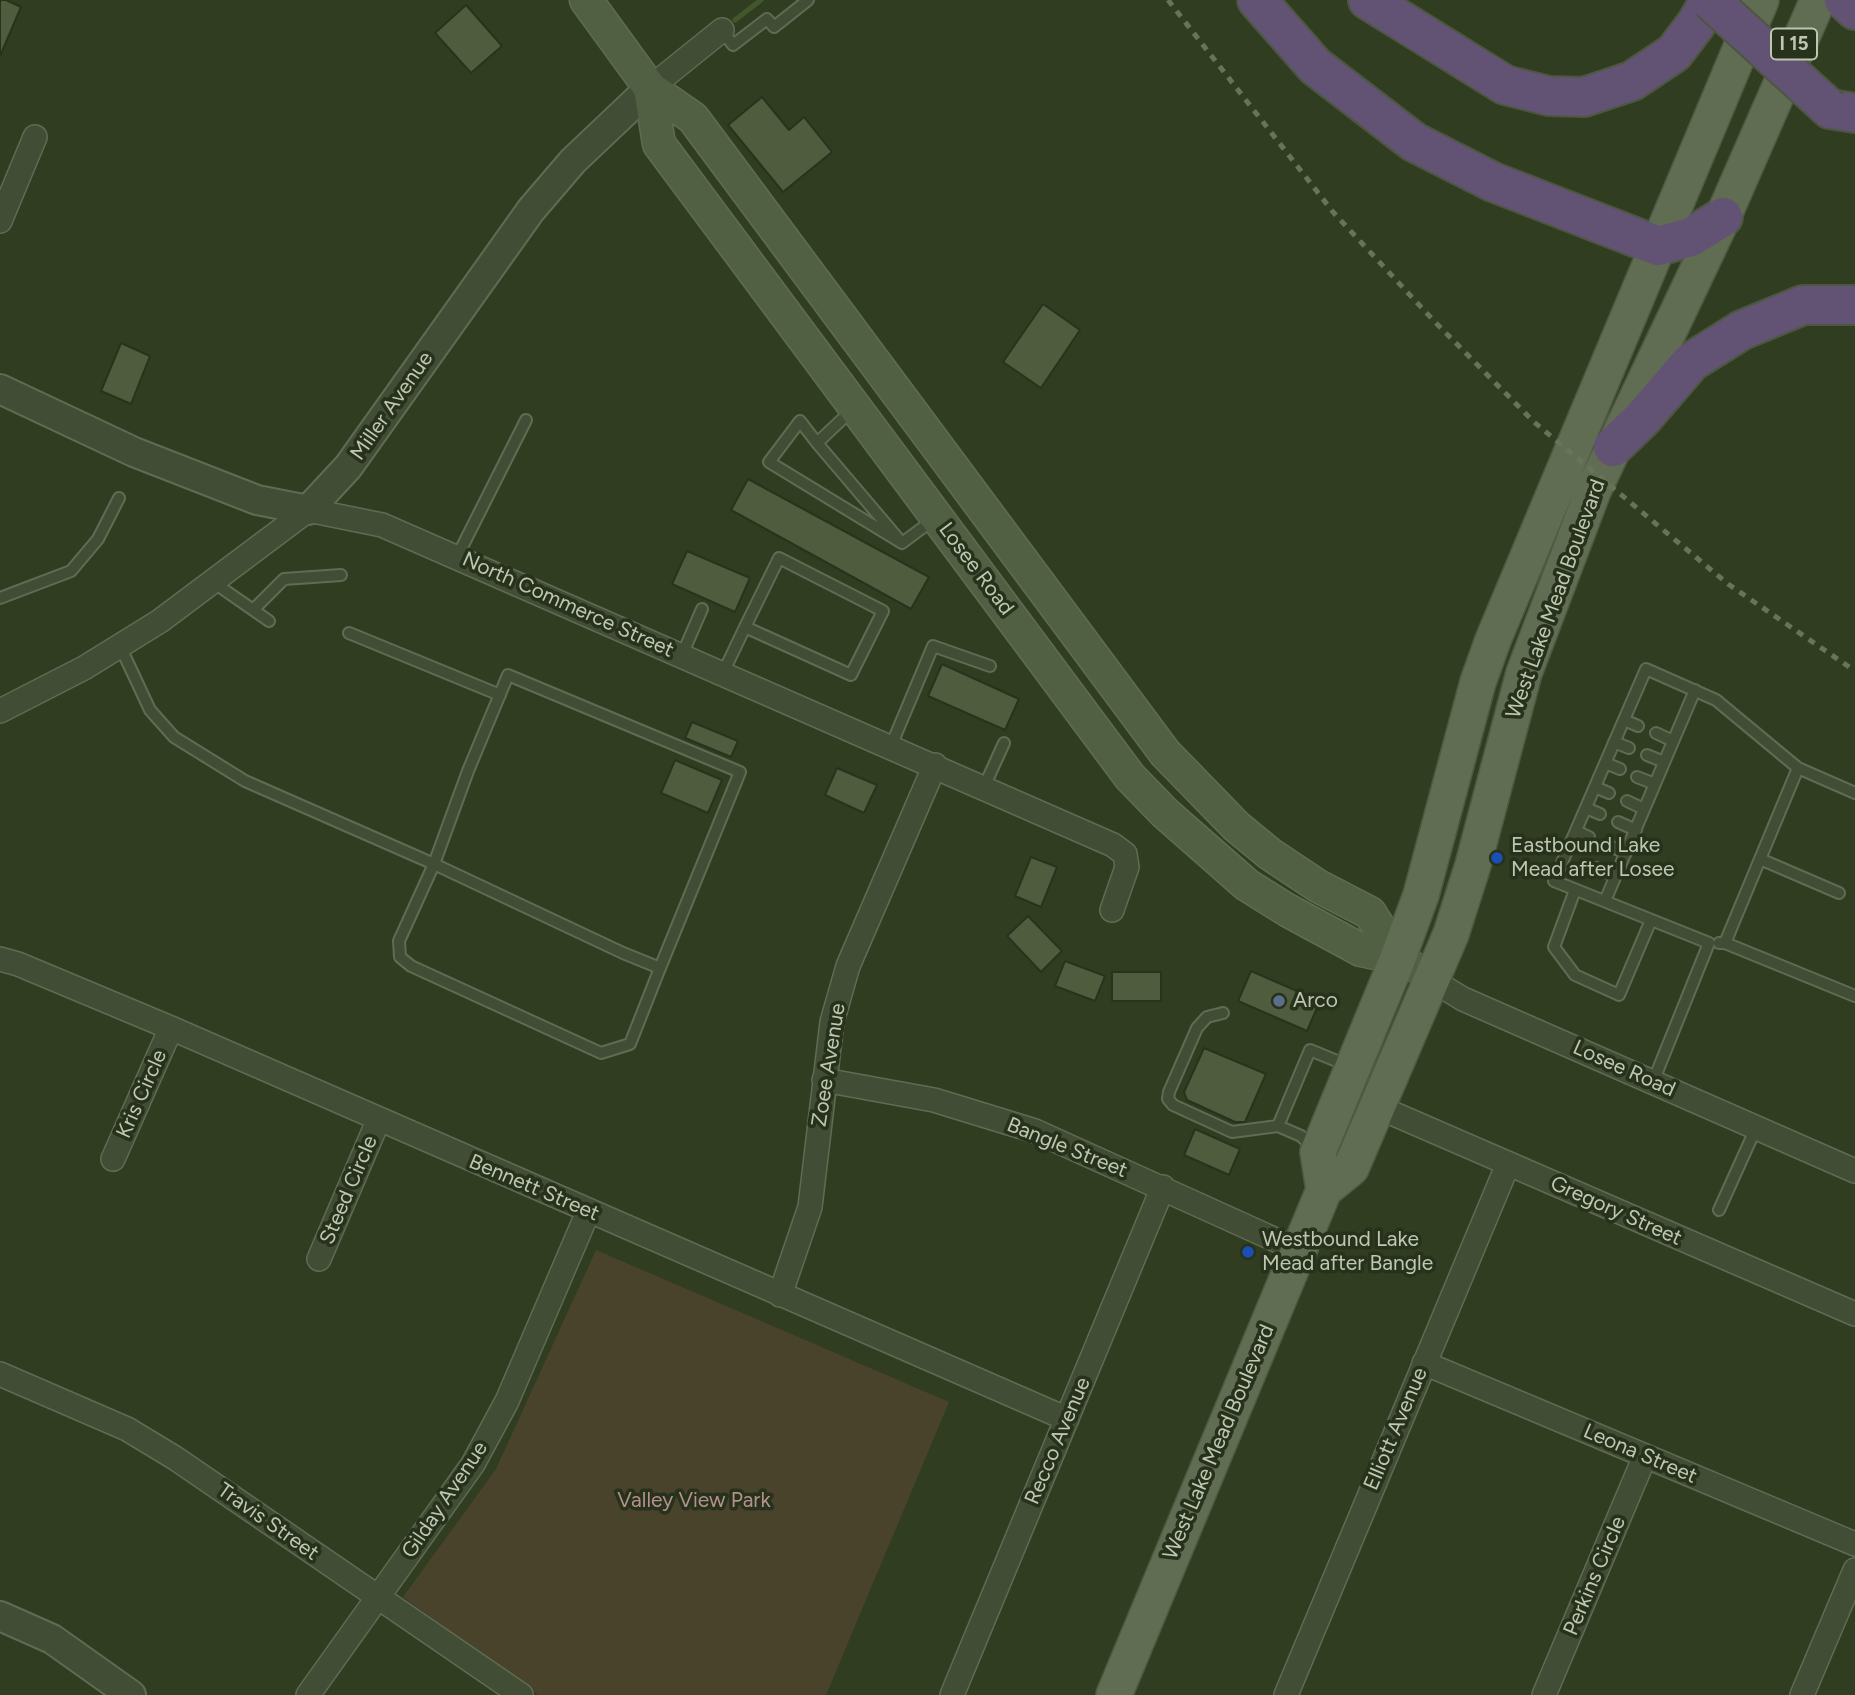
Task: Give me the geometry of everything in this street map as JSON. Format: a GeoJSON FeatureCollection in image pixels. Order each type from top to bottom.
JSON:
{"type":"FeatureCollection","features":[{"type":"Feature","properties":{"kind":"highway"},"geometry":{"type":"LineString","coordinates":[[1257,0],[1315,66],[1414,142],[1493,182],[1658,246],[1691,237],[1723,217]]}},
{"type":"Feature","properties":{"kind":"highway"},"geometry":{"type":"LineString","coordinates":[[1368,0],[1505,85],[1549,96],[1584,97],[1632,81],[1674,53],[1710,0],[1845,104]]}},
{"type":"Feature","properties":{"kind":"highway","name":"I 15"},"geometry":{"type":"LineString","coordinates":[[1749,0],[1845,104]]}},
{"type":"Feature","properties":{"kind":"highway"},"geometry":{"type":"LineString","coordinates":[[1825,4],[1855,10]]}},
{"type":"Feature","properties":{"kind":"highway"},"geometry":{"type":"LineString","coordinates":[[1613,447],[1642,419],[1690,362],[1742,330],[1803,305],[1855,304]]}},
{"type":"Feature","properties":{"kind":"main road","name":"Losee Road"},"geometry":{"type":"LineString","coordinates":[[586,0],[650,88],[693,118],[1165,753],[1236,826],[1270,854],[1318,886],[1370,913],[1398,958]]}},
{"type":"Feature","properties":{"kind":"main road","name":"West Lake Mead Boulevard"},"geometry":{"type":"LineString","coordinates":[[1318,1152],[1422,895],[1478,682],[1761,0]]}},
{"type":"Feature","properties":{"kind":"main road","name":"West Lake Mead Boulevard"},"geometry":{"type":"LineString","coordinates":[[1114,1695],[1324,1190],[1351,1168],[1451,934],[1473,865],[1524,673],[1593,491],[1825,4]]}},
{"type":"Feature","properties":{"kind":"main road","name":"Losee Road"},"geometry":{"type":"LineString","coordinates":[[650,88],[659,144],[1130,777],[1165,813],[1247,885],[1361,950],[1398,958],[1430,979]]}},
{"type":"Feature","properties":{"kind":"main road"},"geometry":{"type":"LineString","coordinates":[[807,341],[831,347],[887,417],[896,423],[909,424],[916,418]]}},
{"type":"Feature","properties":{"kind":"main road"},"geometry":{"type":"LineString","coordinates":[[1318,1152],[1324,1190]]}},
{"type":"Feature","properties":{"kind":"street","name":"Miller Avenue"},"geometry":{"type":"LineString","coordinates":[[0,711],[85,668],[160,621],[308,510],[348,467],[531,211],[573,161],[650,88],[722,30]]}},
{"type":"Feature","properties":{"kind":"street"},"geometry":{"type":"LineString","coordinates":[[0,221],[35,137]]}},
{"type":"Feature","properties":{"kind":"street","name":"North Commerce Street"},"geometry":{"type":"LineString","coordinates":[[0,389],[134,452],[257,500],[382,525],[1113,845],[1125,854],[1127,867],[1112,911]]}},
{"type":"Feature","properties":{"kind":"street","name":"Zoee Avenue"},"geometry":{"type":"LineString","coordinates":[[780,1295],[810,1207],[832,1022],[848,966],[935,765]]}},
{"type":"Feature","properties":{"kind":"street","name":"Bennett Street"},"geometry":{"type":"LineString","coordinates":[[0,959],[171,1028],[378,1121],[1067,1419]]}},
{"type":"Feature","properties":{"kind":"street","name":"Losee Road"},"geometry":{"type":"LineString","coordinates":[[1430,979],[1463,999],[1855,1171]]}},
{"type":"Feature","properties":{"kind":"street","name":"Kris Circle"},"geometry":{"type":"LineString","coordinates":[[113,1159],[171,1028]]}},
{"type":"Feature","properties":{"kind":"street","name":"Bangle Street"},"geometry":{"type":"LineString","coordinates":[[824,1080],[934,1100],[1035,1131],[1298,1250]]}},
{"type":"Feature","properties":{"kind":"street","name":"Gregory Street"},"geometry":{"type":"LineString","coordinates":[[1378,1107],[1855,1314]]}},
{"type":"Feature","properties":{"kind":"street","name":"Steed Circle"},"geometry":{"type":"LineString","coordinates":[[319,1259],[378,1121]]}},
{"type":"Feature","properties":{"kind":"street","name":"Elliott Avenue"},"geometry":{"type":"LineString","coordinates":[[1286,1695],[1508,1164]]}},
{"type":"Feature","properties":{"kind":"street","name":"Recco Avenue"},"geometry":{"type":"LineString","coordinates":[[953,1695],[1163,1187]]}},
{"type":"Feature","properties":{"kind":"street","name":"Gilday Avenue"},"geometry":{"type":"LineString","coordinates":[[308,1695],[473,1464],[506,1401],[588,1212]]}},
{"type":"Feature","properties":{"kind":"street","name":"Leona Street"},"geometry":{"type":"LineString","coordinates":[[1424,1363],[1855,1544]]}},
{"type":"Feature","properties":{"kind":"street","name":"Travis Street"},"geometry":{"type":"LineString","coordinates":[[0,1374],[139,1436],[175,1458],[521,1695]]}},
{"type":"Feature","properties":{"kind":"street","name":"Perkins Circle"},"geometry":{"type":"LineString","coordinates":[[1544,1695],[1645,1456]]}},
{"type":"Feature","properties":{"kind":"street"},"geometry":{"type":"LineString","coordinates":[[1802,1695],[1855,1570]]}},
{"type":"Feature","properties":{"kind":"street"},"geometry":{"type":"LineString","coordinates":[[0,1616],[52,1639],[131,1695]]}},
{"type":"Feature","properties":{"kind":"lane"},"geometry":{"type":"LineString","coordinates":[[722,30],[733,45],[767,19],[774,27],[808,0]]}},
{"type":"Feature","properties":{"kind":"lane"},"geometry":{"type":"LineString","coordinates":[[817,443],[855,407]]}},
{"type":"Feature","properties":{"kind":"lane"},"geometry":{"type":"LineString","coordinates":[[457,557],[526,420]]}},
{"type":"Feature","properties":{"kind":"lane"},"geometry":{"type":"LineString","coordinates":[[800,421],[817,443],[902,543],[769,462],[800,421]]}},
{"type":"Feature","properties":{"kind":"lane"},"geometry":{"type":"LineString","coordinates":[[0,598],[71,570],[98,538],[119,498]]}},
{"type":"Feature","properties":{"kind":"lane"},"geometry":{"type":"LineString","coordinates":[[902,543],[937,517]]}},
{"type":"Feature","properties":{"kind":"lane"},"geometry":{"type":"LineString","coordinates":[[723,673],[745,627],[779,558],[883,611],[851,675],[745,627]]}},
{"type":"Feature","properties":{"kind":"lane"},"geometry":{"type":"LineString","coordinates":[[253,610],[284,579],[341,575]]}},
{"type":"Feature","properties":{"kind":"lane"},"geometry":{"type":"LineString","coordinates":[[213,582],[269,621]]}},
{"type":"Feature","properties":{"kind":"lane"},"geometry":{"type":"LineString","coordinates":[[682,655],[702,609]]}},
{"type":"Feature","properties":{"kind":"lane"},"geometry":{"type":"LineString","coordinates":[[349,633],[500,695]]}},
{"type":"Feature","properties":{"kind":"lane"},"geometry":{"type":"LineString","coordinates":[[120,646],[150,710],[174,737],[244,780],[660,968]]}},
{"type":"Feature","properties":{"kind":"lane"},"geometry":{"type":"LineString","coordinates":[[891,746],[933,646],[990,666]]}},
{"type":"Feature","properties":{"kind":"lane"},"geometry":{"type":"LineString","coordinates":[[1855,793],[1798,768],[1716,700],[1646,669],[1554,881],[1709,943],[1725,943],[1855,996]]}},
{"type":"Feature","properties":{"kind":"lane"},"geometry":{"type":"LineString","coordinates":[[508,676],[740,772],[630,1044],[601,1053],[436,978],[411,966],[400,957],[399,941],[434,864],[468,771],[500,695],[508,676]]}},
{"type":"Feature","properties":{"kind":"lane"},"geometry":{"type":"LineString","coordinates":[[1605,901],[1695,690]]}},
{"type":"Feature","properties":{"kind":"lane"},"geometry":{"type":"LineString","coordinates":[[1624,720],[1638,726]]}},
{"type":"Feature","properties":{"kind":"lane"},"geometry":{"type":"LineString","coordinates":[[1656,733],[1674,741]]}},
{"type":"Feature","properties":{"kind":"lane"},"geometry":{"type":"LineString","coordinates":[[1614,742],[1629,748]]}},
{"type":"Feature","properties":{"kind":"lane"},"geometry":{"type":"LineString","coordinates":[[984,787],[1003,743]]}},
{"type":"Feature","properties":{"kind":"lane"},"geometry":{"type":"LineString","coordinates":[[1647,755],[1664,762]]}},
{"type":"Feature","properties":{"kind":"lane"},"geometry":{"type":"LineString","coordinates":[[1605,763],[1620,769]]}},
{"type":"Feature","properties":{"kind":"lane"},"geometry":{"type":"LineString","coordinates":[[1725,943],[1798,768]]}},
{"type":"Feature","properties":{"kind":"lane"},"geometry":{"type":"LineString","coordinates":[[1637,777],[1655,784]]}},
{"type":"Feature","properties":{"kind":"lane"},"geometry":{"type":"LineString","coordinates":[[1595,787],[1609,793]]}},
{"type":"Feature","properties":{"kind":"lane"},"geometry":{"type":"LineString","coordinates":[[1627,801],[1644,809]]}},
{"type":"Feature","properties":{"kind":"lane"},"geometry":{"type":"LineString","coordinates":[[1586,808],[1600,814]]}},
{"type":"Feature","properties":{"kind":"lane"},"geometry":{"type":"LineString","coordinates":[[1618,822],[1636,830]]}},
{"type":"Feature","properties":{"kind":"lane"},"geometry":{"type":"LineString","coordinates":[[1576,831],[1589,837]]}},
{"type":"Feature","properties":{"kind":"lane"},"geometry":{"type":"LineString","coordinates":[[1607,845],[1626,853]]}},
{"type":"Feature","properties":{"kind":"lane"},"geometry":{"type":"LineString","coordinates":[[1566,854],[1578,859]]}},
{"type":"Feature","properties":{"kind":"lane"},"geometry":{"type":"LineString","coordinates":[[1760,859],[1839,893]]}},
{"type":"Feature","properties":{"kind":"lane"},"geometry":{"type":"LineString","coordinates":[[1597,868],[1615,876]]}},
{"type":"Feature","properties":{"kind":"lane"},"geometry":{"type":"LineString","coordinates":[[1575,890],[1554,947],[1575,975],[1619,995],[1651,920]]}},
{"type":"Feature","properties":{"kind":"lane"},"geometry":{"type":"LineString","coordinates":[[1653,1082],[1709,943]]}},
{"type":"Feature","properties":{"kind":"lane"},"geometry":{"type":"LineString","coordinates":[[1223,1013],[1207,1017],[1197,1028],[1168,1099],[1173,1105],[1232,1132],[1278,1126],[1301,1136],[1318,1152]]}},
{"type":"Feature","properties":{"kind":"lane"},"geometry":{"type":"LineString","coordinates":[[1278,1126],[1310,1050],[1353,1067]]}},
{"type":"Feature","properties":{"kind":"lane"},"geometry":{"type":"LineString","coordinates":[[1719,1210],[1756,1128]]}},
{"type":"Feature","properties":{"kind":"green space","name":"Valley View Park"},"geometry":{"type":"Polygon","coordinates":[[[596,1250],[949,1402],[826,1695],[538,1695],[403,1597],[496,1469],[596,1250]]]}},
{"type":"Feature","properties":{"kind":"building"},"geometry":{"type":"Polygon","coordinates":[[[0,0],[21,7],[0,56],[0,0]]]}},
{"type":"Feature","properties":{"kind":"building"},"geometry":{"type":"Polygon","coordinates":[[[466,5],[502,46],[471,73],[435,33],[466,5]]]}},
{"type":"Feature","properties":{"kind":"building"},"geometry":{"type":"Polygon","coordinates":[[[762,97],[789,130],[804,117],[832,152],[783,192],[728,125],[762,97]]]}},
{"type":"Feature","properties":{"kind":"building"},"geometry":{"type":"Polygon","coordinates":[[[1043,304],[1080,330],[1041,388],[1003,362],[1043,304]]]}},
{"type":"Feature","properties":{"kind":"building"},"geometry":{"type":"Polygon","coordinates":[[[121,343],[150,356],[131,404],[101,391],[121,343]]]}},
{"type":"Feature","properties":{"kind":"building"},"geometry":{"type":"Polygon","coordinates":[[[748,479],[929,577],[911,609],[731,510],[748,479]]]}},
{"type":"Feature","properties":{"kind":"building"},"geometry":{"type":"Polygon","coordinates":[[[687,551],[750,578],[735,612],[672,584],[687,551]]]}},
{"type":"Feature","properties":{"kind":"building"},"geometry":{"type":"Polygon","coordinates":[[[942,664],[1019,699],[1005,730],[928,696],[942,664]]]}},
{"type":"Feature","properties":{"kind":"building"},"geometry":{"type":"Polygon","coordinates":[[[692,722],[738,741],[731,757],[685,738],[692,722]]]}},
{"type":"Feature","properties":{"kind":"building"},"geometry":{"type":"Polygon","coordinates":[[[675,760],[722,780],[708,813],[661,793],[675,760]]]}},
{"type":"Feature","properties":{"kind":"building"},"geometry":{"type":"Polygon","coordinates":[[[837,768],[877,785],[864,813],[825,795],[837,768]]]}},
{"type":"Feature","properties":{"kind":"building"},"geometry":{"type":"Polygon","coordinates":[[[1031,857],[1057,867],[1041,907],[1015,896],[1031,857]]]}},
{"type":"Feature","properties":{"kind":"building"},"geometry":{"type":"Polygon","coordinates":[[[1028,916],[1062,951],[1041,972],[1007,936],[1028,916]]]}},
{"type":"Feature","properties":{"kind":"building"},"geometry":{"type":"Polygon","coordinates":[[[1065,961],[1105,976],[1095,1001],[1055,986],[1065,961]]]}},
{"type":"Feature","properties":{"kind":"building","name":"Arco"},"geometry":{"type":"Polygon","coordinates":[[[1251,971],[1320,1001],[1307,1031],[1238,1001],[1251,971]]]}},
{"type":"Feature","properties":{"kind":"building"},"geometry":{"type":"Polygon","coordinates":[[[1112,972],[1161,972],[1161,1001],[1112,1001],[1112,972]]]}},
{"type":"Feature","properties":{"kind":"building"},"geometry":{"type":"Polygon","coordinates":[[[1204,1048],[1266,1074],[1245,1122],[1235,1122],[1187,1100],[1184,1092],[1204,1048]]]}},
{"type":"Feature","properties":{"kind":"building"},"geometry":{"type":"Polygon","coordinates":[[[1195,1129],[1240,1149],[1229,1175],[1184,1155],[1195,1129]]]}},
{"type":"Feature","properties":{"kind":"waterway"},"geometry":{"type":"LineString","coordinates":[[735,20],[761,0]]}},
{"type":"Feature","properties":{"kind":"railway"},"geometry":{"type":"LineString","coordinates":[[1168,0],[1333,212],[1434,321],[1534,422],[1728,584],[1855,671]]}},
{"type":"Feature","properties":{"kind":"place","name":"Eastbound Lake Mead after Losee"},"geometry":{"type":"Point","coordinates":[1497,858]}},
{"type":"Feature","properties":{"kind":"place","name":"Arco"},"geometry":{"type":"Point","coordinates":[1279,1001]}},
{"type":"Feature","properties":{"kind":"place","name":"Westbound Lake Mead after Bangle"},"geometry":{"type":"Point","coordinates":[1248,1252]}}]}
